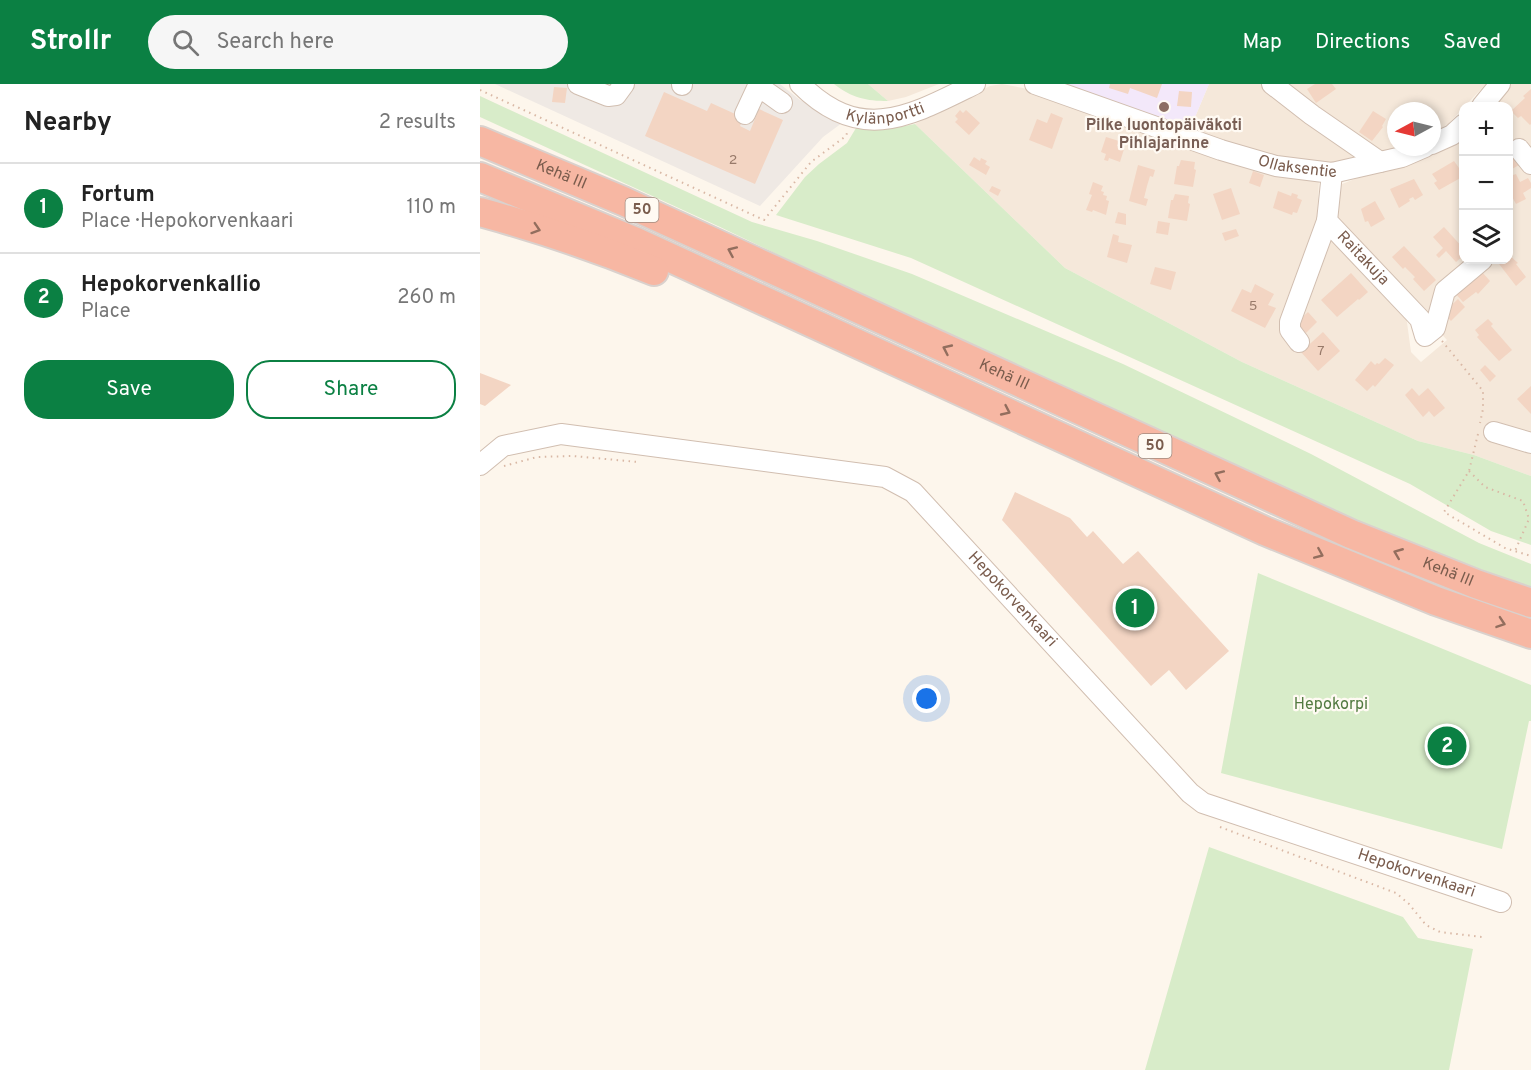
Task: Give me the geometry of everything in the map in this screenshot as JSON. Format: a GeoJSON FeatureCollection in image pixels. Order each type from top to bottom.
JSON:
{"type":"FeatureCollection","features":[{"type":"Feature","properties":{"kind":"highway","name":"Kehä III"},"geometry":{"type":"LineString","coordinates":[[486,141],[623,201],[1313,518],[1476,584],[1531,603]]}},
{"type":"Feature","properties":{"kind":"highway","name":"Kehä III"},"geometry":{"type":"LineString","coordinates":[[480,177],[636,242],[1286,540],[1436,601],[1531,634]]}},
{"type":"Feature","properties":{"kind":"highway"},"geometry":{"type":"LineString","coordinates":[[480,212],[624,259],[798,329],[876,352]]}},
{"type":"Feature","properties":{"kind":"street"},"geometry":{"type":"LineString","coordinates":[[578,84],[608,96],[616,95],[624,84]]}},
{"type":"Feature","properties":{"kind":"street","name":"Kylänportti"},"geometry":{"type":"LineString","coordinates":[[800,84],[832,108],[855,118],[874,121],[892,119],[923,109],[975,84]]}},
{"type":"Feature","properties":{"kind":"street","name":"Ollaksentie"},"geometry":{"type":"LineString","coordinates":[[1035,84],[1221,150],[1276,166],[1332,173],[1404,156]]}},
{"type":"Feature","properties":{"kind":"street"},"geometry":{"type":"LineString","coordinates":[[1272,84],[1380,162]]}},
{"type":"Feature","properties":{"kind":"street"},"geometry":{"type":"LineString","coordinates":[[1485,102],[1500,84]]}},
{"type":"Feature","properties":{"kind":"street"},"geometry":{"type":"LineString","coordinates":[[746,114],[758,85],[782,103]]}},
{"type":"Feature","properties":{"kind":"street"},"geometry":{"type":"LineString","coordinates":[[1441,140],[1459,129]]}},
{"type":"Feature","properties":{"kind":"street","name":"Raitakuja"},"geometry":{"type":"LineString","coordinates":[[1332,173],[1327,221],[1420,319],[1425,336]]}},
{"type":"Feature","properties":{"kind":"street"},"geometry":{"type":"LineString","coordinates":[[1299,342],[1290,330],[1290,322],[1327,221]]}},
{"type":"Feature","properties":{"kind":"street"},"geometry":{"type":"LineString","coordinates":[[1425,336],[1435,328],[1445,291],[1477,264]]}},
{"type":"Feature","properties":{"kind":"street"},"geometry":{"type":"LineString","coordinates":[[1494,432],[1531,443]]}},
{"type":"Feature","properties":{"kind":"street","name":"Hepokorvenkaari"},"geometry":{"type":"LineString","coordinates":[[488,468],[503,446],[561,435],[885,477],[913,492],[1190,793],[1203,803],[1501,902]]}},
{"type":"Feature","properties":{"kind":"path"},"geometry":{"type":"LineString","coordinates":[[480,90],[764,220],[811,162],[846,136]]}},
{"type":"Feature","properties":{"kind":"path"},"geometry":{"type":"LineString","coordinates":[[1425,336],[1444,342],[1483,391],[1484,409],[1469,471],[1444,512],[1505,548],[1531,556]]}},
{"type":"Feature","properties":{"kind":"path"},"geometry":{"type":"LineString","coordinates":[[488,468],[537,457],[573,456],[644,463]]}},
{"type":"Feature","properties":{"kind":"path"},"geometry":{"type":"LineString","coordinates":[[1469,471],[1485,487],[1522,501],[1530,519],[1515,551]]}},
{"type":"Feature","properties":{"kind":"path"},"geometry":{"type":"LineString","coordinates":[[1215,824],[1396,893],[1409,904],[1426,925],[1440,932],[1482,938]]}},
{"type":"Feature","properties":{"kind":"shaded area"},"geometry":{"type":"Polygon","coordinates":[[[495,84],[780,84],[800,100],[842,123],[823,137],[760,206],[495,84]]]}},
{"type":"Feature","properties":{"kind":"shaded area"},"geometry":{"type":"Polygon","coordinates":[[[868,84],[939,84],[906,97],[888,101],[868,84]]]}},
{"type":"Feature","properties":{"kind":"shaded area"},"geometry":{"type":"Polygon","coordinates":[[[1002,84],[1023,88],[1220,158],[1319,180],[1317,218],[1406,315],[1411,352],[1421,362],[1447,340],[1335,219],[1338,189],[1342,184],[1360,177],[1406,165],[1424,156],[1441,156],[1441,147],[1459,138],[1459,264],[1513,264],[1513,102],[1495,102],[1511,84],[1531,84],[1531,476],[1474,455],[1418,441],[1242,362],[1065,268],[915,124],[990,86],[1002,84]]]}},
{"type":"Feature","properties":{"kind":"shaded area","name":"Pilke luontopäiväkoti Pihlajarinne"},"geometry":{"type":"Polygon","coordinates":[[[1066,84],[1209,84],[1190,129],[1066,84]]]}},
{"type":"Feature","properties":{"kind":"shaded area"},"geometry":{"type":"Polygon","coordinates":[[[1209,84],[1486,84],[1469,102],[1459,102],[1459,112],[1441,128],[1441,102],[1387,102],[1387,152],[1358,159],[1326,163],[1278,158],[1190,129],[1209,84]]]}},
{"type":"Feature","properties":{"kind":"green space"},"geometry":{"type":"Polygon","coordinates":[[[834,84],[868,84],[888,101],[860,98],[834,84]]]}},
{"type":"Feature","properties":{"kind":"green space"},"geometry":{"type":"Polygon","coordinates":[[[480,96],[752,222],[817,241],[912,274],[1123,364],[1311,454],[1479,543],[1531,564],[1531,588],[1416,545],[1334,511],[885,306],[720,227],[480,117],[480,96]]]}},
{"type":"Feature","properties":{"kind":"green space"},"geometry":{"type":"Polygon","coordinates":[[[915,124],[1065,268],[1242,362],[1418,441],[1474,455],[1531,476],[1531,545],[1491,531],[1410,484],[911,258],[776,215],[805,177],[847,143],[856,128],[889,129],[915,124]]]}},
{"type":"Feature","properties":{"kind":"green space","name":"Hepokorpi"},"geometry":{"type":"Polygon","coordinates":[[[1258,573],[1531,685],[1531,721],[1529,721],[1502,849],[1221,773],[1258,573]]]}},
{"type":"Feature","properties":{"kind":"green space"},"geometry":{"type":"Polygon","coordinates":[[[1209,847],[1403,917],[1418,938],[1473,949],[1449,1070],[1145,1070],[1209,847]]]}},
{"type":"Feature","properties":{"kind":"building"},"geometry":{"type":"Polygon","coordinates":[[[1110,84],[1162,84],[1157,98],[1130,88],[1128,94],[1109,88],[1110,84]]]}},
{"type":"Feature","properties":{"kind":"building"},"geometry":{"type":"Polygon","coordinates":[[[1315,84],[1332,84],[1336,89],[1316,103],[1307,89],[1315,84]]]}},
{"type":"Feature","properties":{"kind":"building"},"geometry":{"type":"Polygon","coordinates":[[[554,87],[567,88],[565,103],[552,102],[554,87]]]}},
{"type":"Feature","properties":{"kind":"building"},"geometry":{"type":"Polygon","coordinates":[[[1531,89],[1530,125],[1521,116],[1518,118],[1513,113],[1513,109],[1525,98],[1523,96],[1531,89]]]}},
{"type":"Feature","properties":{"kind":"building"},"geometry":{"type":"Polygon","coordinates":[[[1179,91],[1192,92],[1191,107],[1177,106],[1179,91]]]}},
{"type":"Feature","properties":{"kind":"building"},"geometry":{"type":"Polygon","coordinates":[[[664,92],[707,111],[711,103],[744,118],[740,126],[750,131],[759,109],[783,120],[755,184],[645,136],[664,92]]]}},
{"type":"Feature","properties":{"kind":"building"},"geometry":{"type":"Polygon","coordinates":[[[960,110],[963,113],[966,110],[980,123],[969,135],[955,122],[958,119],[955,116],[960,110]]]}},
{"type":"Feature","properties":{"kind":"building"},"geometry":{"type":"Polygon","coordinates":[[[1373,111],[1386,119],[1372,141],[1359,132],[1373,111]]]}},
{"type":"Feature","properties":{"kind":"building"},"geometry":{"type":"Polygon","coordinates":[[[1051,113],[1063,118],[1052,149],[1029,140],[1037,119],[1047,123],[1051,113]]]}},
{"type":"Feature","properties":{"kind":"building"},"geometry":{"type":"Polygon","coordinates":[[[1106,137],[1119,141],[1117,146],[1124,149],[1120,162],[1109,158],[1108,161],[1104,160],[1106,154],[1101,152],[1106,137]]]}},
{"type":"Feature","properties":{"kind":"building"},"geometry":{"type":"Polygon","coordinates":[[[1516,155],[1521,164],[1513,168],[1513,156],[1516,155]]]}},
{"type":"Feature","properties":{"kind":"building"},"geometry":{"type":"Polygon","coordinates":[[[974,157],[980,161],[981,158],[987,161],[985,164],[990,167],[986,175],[969,165],[974,157]]]}},
{"type":"Feature","properties":{"kind":"building"},"geometry":{"type":"Polygon","coordinates":[[[1181,160],[1195,162],[1193,187],[1174,184],[1177,166],[1181,160]]]}},
{"type":"Feature","properties":{"kind":"building"},"geometry":{"type":"Polygon","coordinates":[[[1454,161],[1459,168],[1459,179],[1439,190],[1432,174],[1454,161]]]}},
{"type":"Feature","properties":{"kind":"building"},"geometry":{"type":"Polygon","coordinates":[[[1138,165],[1155,170],[1153,177],[1150,176],[1144,198],[1148,199],[1146,206],[1129,201],[1138,165]]]}},
{"type":"Feature","properties":{"kind":"building"},"geometry":{"type":"Polygon","coordinates":[[[1253,171],[1264,175],[1260,187],[1249,183],[1253,171]]]}},
{"type":"Feature","properties":{"kind":"building"},"geometry":{"type":"Polygon","coordinates":[[[1516,174],[1520,182],[1528,178],[1531,188],[1523,193],[1526,199],[1516,204],[1513,198],[1513,175],[1516,174]]]}},
{"type":"Feature","properties":{"kind":"building"},"geometry":{"type":"Polygon","coordinates":[[[1414,179],[1423,195],[1415,200],[1413,197],[1409,199],[1410,201],[1399,208],[1390,189],[1414,179]]]}},
{"type":"Feature","properties":{"kind":"building"},"geometry":{"type":"Polygon","coordinates":[[[1093,182],[1103,186],[1101,191],[1109,201],[1106,215],[1086,210],[1092,195],[1089,194],[1093,182]]]}},
{"type":"Feature","properties":{"kind":"building"},"geometry":{"type":"Polygon","coordinates":[[[992,186],[1001,190],[998,196],[989,191],[992,186]]]}},
{"type":"Feature","properties":{"kind":"building"},"geometry":{"type":"Polygon","coordinates":[[[1231,188],[1240,214],[1222,220],[1213,194],[1231,188]]]}},
{"type":"Feature","properties":{"kind":"building"},"geometry":{"type":"Polygon","coordinates":[[[1278,191],[1291,196],[1292,193],[1298,195],[1297,198],[1302,200],[1297,213],[1293,212],[1292,215],[1273,208],[1278,191]]]}},
{"type":"Feature","properties":{"kind":"building"},"geometry":{"type":"Polygon","coordinates":[[[1175,194],[1189,196],[1187,221],[1168,218],[1171,200],[1175,194]]]}},
{"type":"Feature","properties":{"kind":"building"},"geometry":{"type":"Polygon","coordinates":[[[1375,201],[1385,219],[1371,227],[1368,221],[1365,222],[1361,209],[1375,201]]]}},
{"type":"Feature","properties":{"kind":"building"},"geometry":{"type":"Polygon","coordinates":[[[1118,212],[1126,214],[1126,225],[1115,223],[1118,212]]]}},
{"type":"Feature","properties":{"kind":"building"},"geometry":{"type":"Polygon","coordinates":[[[1158,221],[1170,223],[1168,235],[1156,233],[1158,221]]]}},
{"type":"Feature","properties":{"kind":"building"},"geometry":{"type":"Polygon","coordinates":[[[1444,227],[1459,244],[1459,259],[1456,262],[1446,251],[1439,258],[1436,255],[1443,248],[1433,237],[1444,227]]]}},
{"type":"Feature","properties":{"kind":"building"},"geometry":{"type":"Polygon","coordinates":[[[1236,229],[1239,236],[1225,241],[1222,233],[1236,229]]]}},
{"type":"Feature","properties":{"kind":"building"},"geometry":{"type":"Polygon","coordinates":[[[1113,234],[1119,236],[1118,242],[1132,245],[1127,263],[1107,257],[1113,234]]]}},
{"type":"Feature","properties":{"kind":"building"},"geometry":{"type":"Polygon","coordinates":[[[1404,246],[1436,280],[1424,291],[1413,279],[1415,277],[1405,267],[1403,269],[1392,257],[1404,246]]]}},
{"type":"Feature","properties":{"kind":"building"},"geometry":{"type":"Polygon","coordinates":[[[1513,258],[1518,263],[1516,264],[1526,277],[1516,286],[1499,264],[1513,264],[1513,258]]]}},
{"type":"Feature","properties":{"kind":"building"},"geometry":{"type":"Polygon","coordinates":[[[1155,267],[1176,272],[1171,290],[1150,284],[1155,267]]]}},
{"type":"Feature","properties":{"kind":"building"},"geometry":{"type":"Polygon","coordinates":[[[1482,272],[1490,281],[1478,294],[1476,292],[1463,302],[1455,293],[1482,272]]]}},
{"type":"Feature","properties":{"kind":"building"},"geometry":{"type":"Polygon","coordinates":[[[1351,273],[1368,292],[1337,317],[1321,300],[1351,273]]]}},
{"type":"Feature","properties":{"kind":"building"},"geometry":{"type":"Polygon","coordinates":[[[1255,284],[1274,294],[1268,305],[1276,308],[1265,328],[1231,311],[1242,289],[1251,293],[1255,284]]]}},
{"type":"Feature","properties":{"kind":"building"},"geometry":{"type":"Polygon","coordinates":[[[1458,299],[1465,307],[1451,321],[1443,313],[1458,299]]]}},
{"type":"Feature","properties":{"kind":"building"},"geometry":{"type":"Polygon","coordinates":[[[1308,312],[1317,322],[1306,333],[1297,322],[1308,312]]]}},
{"type":"Feature","properties":{"kind":"building"},"geometry":{"type":"Polygon","coordinates":[[[1488,319],[1493,324],[1491,326],[1512,350],[1499,361],[1477,337],[1479,335],[1475,330],[1488,319]]]}},
{"type":"Feature","properties":{"kind":"building"},"geometry":{"type":"Polygon","coordinates":[[[1323,332],[1340,351],[1318,371],[1301,352],[1323,332]]]}},
{"type":"Feature","properties":{"kind":"building"},"geometry":{"type":"Polygon","coordinates":[[[1385,358],[1394,365],[1375,387],[1373,385],[1367,391],[1355,380],[1371,361],[1375,365],[1385,358]]]}},
{"type":"Feature","properties":{"kind":"building"},"geometry":{"type":"Polygon","coordinates":[[[1485,365],[1496,376],[1490,382],[1480,370],[1485,365]]]}},
{"type":"Feature","properties":{"kind":"building"},"geometry":{"type":"Polygon","coordinates":[[[480,373],[511,385],[485,406],[480,404],[480,373]]]}},
{"type":"Feature","properties":{"kind":"building"},"geometry":{"type":"Polygon","coordinates":[[[1531,386],[1531,414],[1517,399],[1531,386]]]}},
{"type":"Feature","properties":{"kind":"building"},"geometry":{"type":"Polygon","coordinates":[[[1412,388],[1419,396],[1428,388],[1445,408],[1434,417],[1429,411],[1423,417],[1405,395],[1412,388]]]}},
{"type":"Feature","properties":{"kind":"building"},"geometry":{"type":"Polygon","coordinates":[[[1015,492],[1070,518],[1087,537],[1093,531],[1123,564],[1138,551],[1229,651],[1186,690],[1169,670],[1151,686],[1002,520],[1015,492]]]}},
{"type":"Feature","properties":{"kind":"place","name":"Pilke luontopäiväkoti Pihlajarinne"},"geometry":{"type":"Point","coordinates":[1164,107]}},
{"type":"Feature","properties":{"kind":"place","name":"Fortum"},"geometry":{"type":"Point","coordinates":[1135,608]}},
{"type":"Feature","properties":{"kind":"place","name":"Hepokorvenkallio"},"geometry":{"type":"Point","coordinates":[1447,746]}}]}
